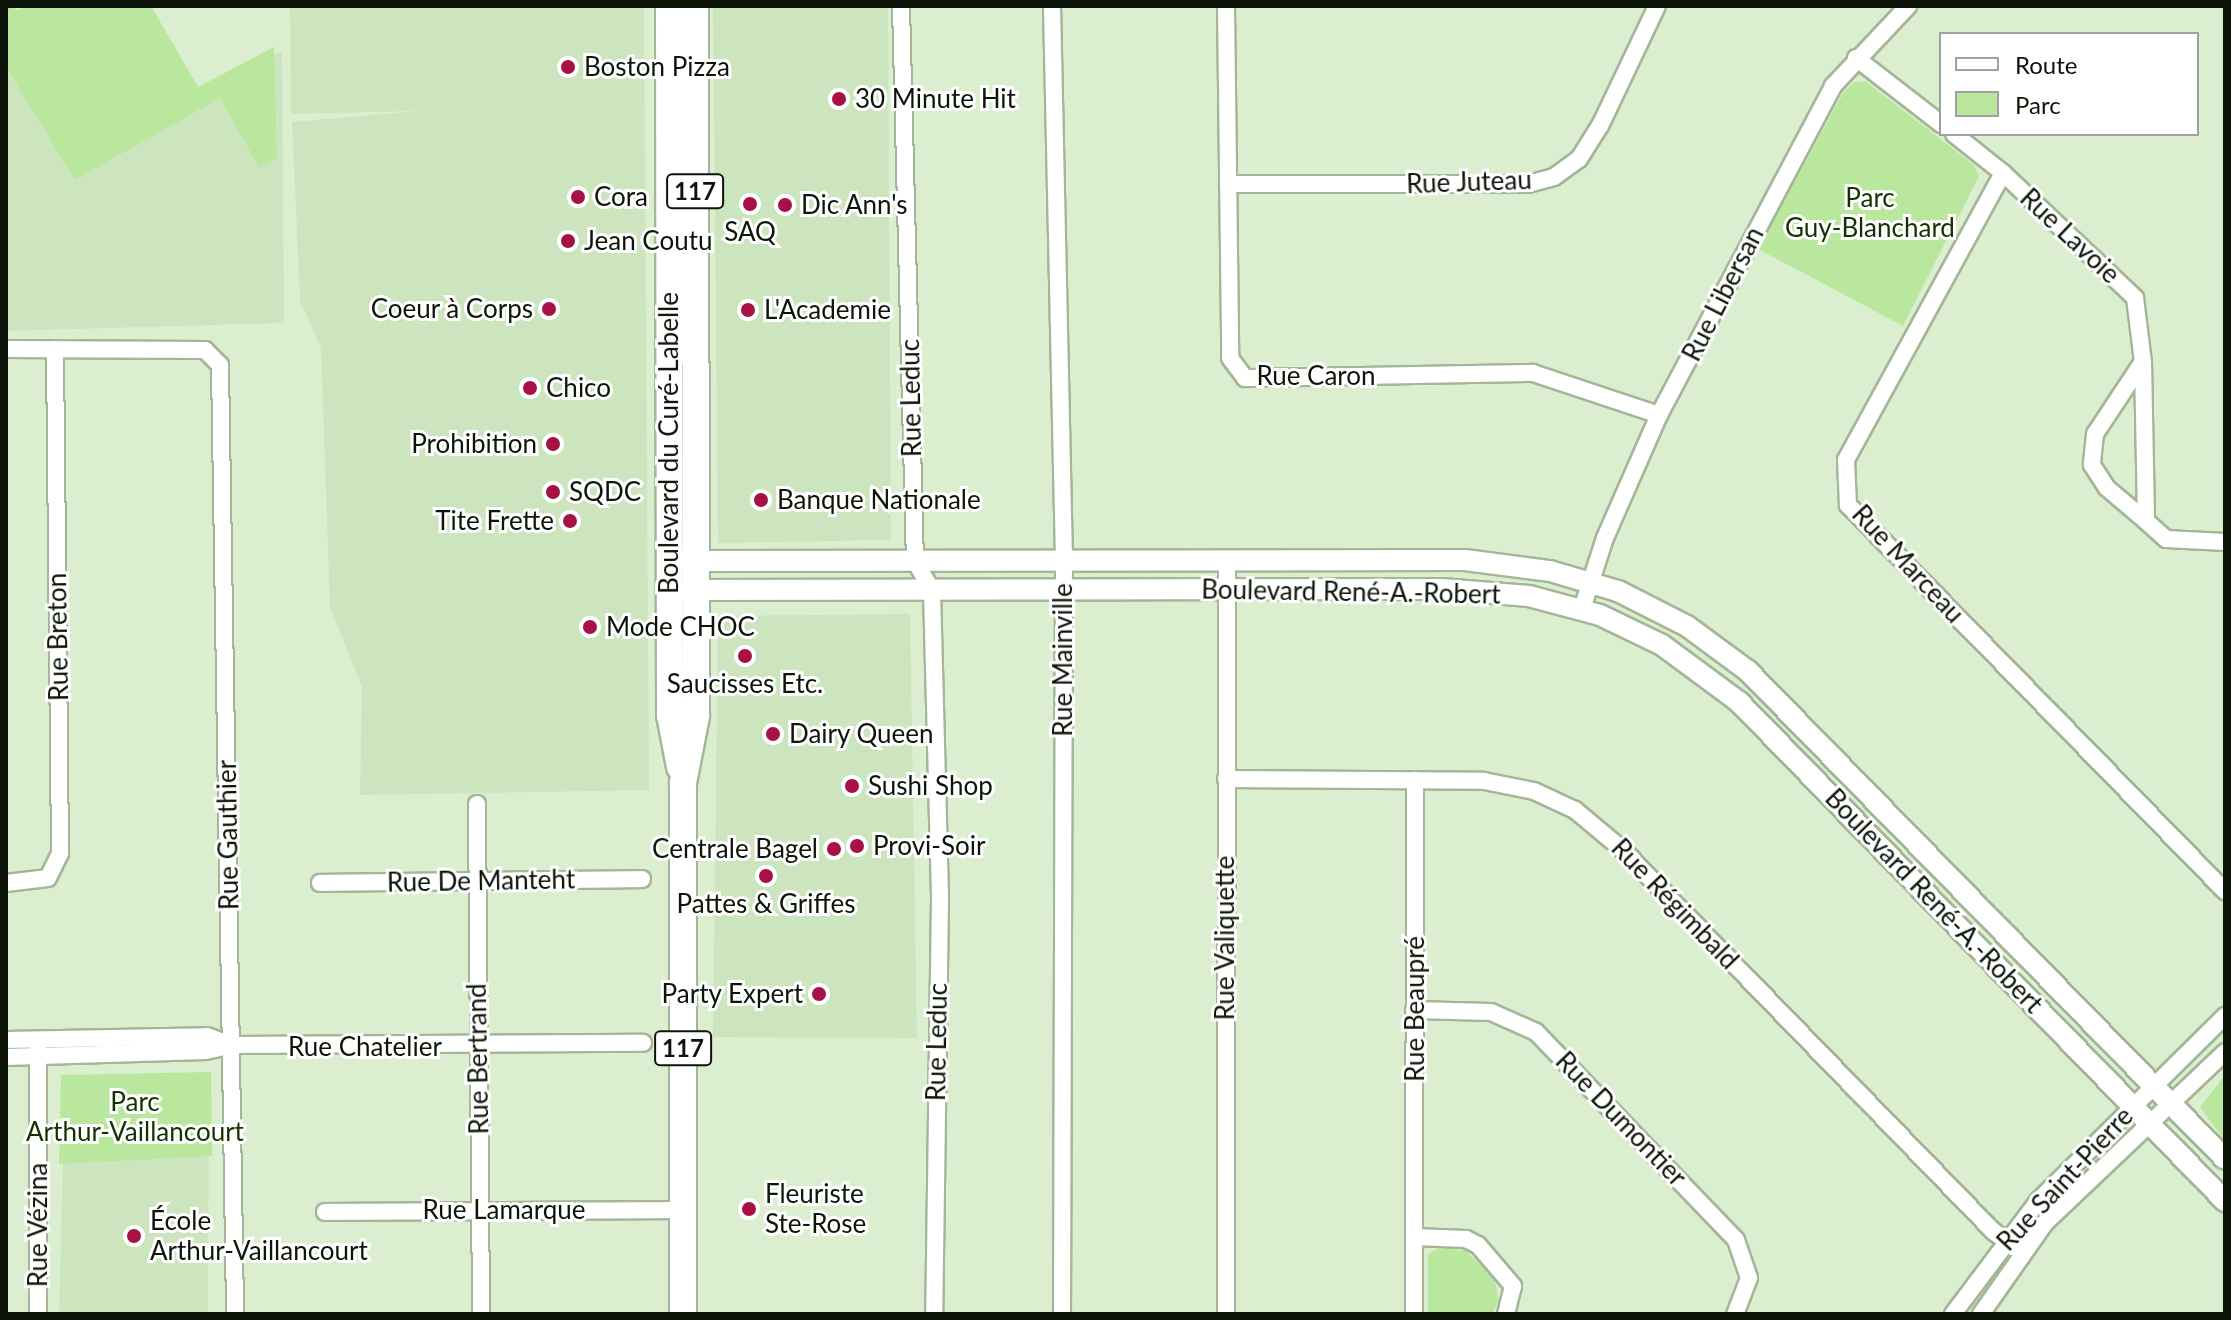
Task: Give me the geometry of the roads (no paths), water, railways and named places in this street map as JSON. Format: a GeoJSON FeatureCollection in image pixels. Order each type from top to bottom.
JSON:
{"type":"FeatureCollection","features":[{"type":"Feature","properties":{"kind":"main road","name":"Boulevard du Curé-Labelle"},"geometry":{"type":"LineString","coordinates":[[669,6],[670,715],[683,783],[683,1314]]}},
{"type":"Feature","properties":{"kind":"main road","name":"Boulevard du Curé-Labelle"},"geometry":{"type":"LineString","coordinates":[[683,783],[696,716],[695,6]]}},
{"type":"Feature","properties":{"kind":"street","name":"Rue Leduc"},"geometry":{"type":"LineString","coordinates":[[901,6],[915,561],[932,591],[940,899],[934,1314]]}},
{"type":"Feature","properties":{"kind":"street","name":"Rue Mainville"},"geometry":{"type":"LineString","coordinates":[[1052,6],[1064,560],[1062,1314]]}},
{"type":"Feature","properties":{"kind":"street","name":"Rue Caron"},"geometry":{"type":"LineString","coordinates":[[1226,6],[1230,358],[1245,378],[1533,373],[1659,415]]}},
{"type":"Feature","properties":{"kind":"street","name":"Rue Juteau"},"geometry":{"type":"LineString","coordinates":[[1228,184],[1528,184],[1554,177],[1579,159],[1600,126],[1657,6]]}},
{"type":"Feature","properties":{"kind":"street","name":"Rue Libersan"},"geometry":{"type":"LineString","coordinates":[[1582,609],[1659,415],[1833,86],[1908,6]]}},
{"type":"Feature","properties":{"kind":"street"},"geometry":{"type":"LineString","coordinates":[[1856,58],[1939,122]]}},
{"type":"Feature","properties":{"kind":"street","name":"Rue Lavoie"},"geometry":{"type":"LineString","coordinates":[[1957,136],[2003,173],[2135,298],[2143,362],[2146,521]]}},
{"type":"Feature","properties":{"kind":"street","name":"Rue Marceau"},"geometry":{"type":"LineString","coordinates":[[2003,173],[1846,460],[1848,505],[2225,891]]}},
{"type":"Feature","properties":{"kind":"street"},"geometry":{"type":"LineString","coordinates":[[6,349],[55,349]]}},
{"type":"Feature","properties":{"kind":"street","name":"Rue Gauthier"},"geometry":{"type":"LineString","coordinates":[[55,349],[205,350],[217,357],[222,384],[235,1314]]}},
{"type":"Feature","properties":{"kind":"street","name":"Rue Breton"},"geometry":{"type":"LineString","coordinates":[[6,883],[42,881],[56,871],[60,860],[55,349]]}},
{"type":"Feature","properties":{"kind":"street"},"geometry":{"type":"LineString","coordinates":[[2143,362],[2095,434],[2092,465],[2107,488],[2166,539],[2225,542]]}},
{"type":"Feature","properties":{"kind":"street","name":"Boulevard René-A.-Robert"},"geometry":{"type":"LineString","coordinates":[[669,561],[1481,561],[1591,581],[1665,613],[1748,671],[2225,1159]]}},
{"type":"Feature","properties":{"kind":"street","name":"Rue Valiquette"},"geometry":{"type":"LineString","coordinates":[[1226,1314],[1227,561]]}},
{"type":"Feature","properties":{"kind":"street","name":"Boulevard René-A.-Robert"},"geometry":{"type":"LineString","coordinates":[[669,590],[1494,591],[1582,609],[1649,637],[1730,694],[2225,1201]]}},
{"type":"Feature","properties":{"kind":"street","name":"Rue Régimbald"},"geometry":{"type":"LineString","coordinates":[[1226,779],[1415,780],[1515,785],[1585,816],[2004,1241],[2022,1253]]}},
{"type":"Feature","properties":{"kind":"street","name":"Rue Beaupré"},"geometry":{"type":"LineString","coordinates":[[1414,1314],[1415,780]]}},
{"type":"Feature","properties":{"kind":"street","name":"Rue Bertrand"},"geometry":{"type":"LineString","coordinates":[[477,804],[475,881],[481,1314]]}},
{"type":"Feature","properties":{"kind":"street","name":"Rue De Manteht"},"geometry":{"type":"LineString","coordinates":[[320,883],[642,879]]}},
{"type":"Feature","properties":{"kind":"street","name":"Rue Dumontier"},"geometry":{"type":"LineString","coordinates":[[1414,1010],[1498,1013],[1541,1036],[1736,1240],[1749,1278],[1735,1314]]}},
{"type":"Feature","properties":{"kind":"street","name":"Rue Saint-Pierre"},"geometry":{"type":"LineString","coordinates":[[1953,1314],[2004,1241],[2225,1016]]}},
{"type":"Feature","properties":{"kind":"street","name":"Rue Chatelier"},"geometry":{"type":"LineString","coordinates":[[38,1048],[207,1036],[231,1045],[643,1043]]}},
{"type":"Feature","properties":{"kind":"street"},"geometry":{"type":"LineString","coordinates":[[6,1040],[38,1048]]}},
{"type":"Feature","properties":{"kind":"street"},"geometry":{"type":"LineString","coordinates":[[6,1057],[38,1048]]}},
{"type":"Feature","properties":{"kind":"street","name":"Rue Vézina"},"geometry":{"type":"LineString","coordinates":[[38,1048],[38,1314]]}},
{"type":"Feature","properties":{"kind":"street","name":"Rue Saint-Pierre"},"geometry":{"type":"LineString","coordinates":[[1981,1314],[2045,1223],[2225,1052]]}},
{"type":"Feature","properties":{"kind":"street","name":"Rue Lamarque"},"geometry":{"type":"LineString","coordinates":[[325,1212],[683,1210]]}},
{"type":"Feature","properties":{"kind":"street"},"geometry":{"type":"LineString","coordinates":[[1414,1237],[1466,1239],[1478,1245],[1513,1286],[1506,1314]]}},
{"type":"Feature","properties":{"kind":"place","name":"Boston Pizza"},"geometry":{"type":"Point","coordinates":[568,67]}},
{"type":"Feature","properties":{"kind":"place","name":"30 Minute Hit"},"geometry":{"type":"Point","coordinates":[839,99]}},
{"type":"Feature","properties":{"kind":"place","name":"Cora"},"geometry":{"type":"Point","coordinates":[578,197]}},
{"type":"Feature","properties":{"kind":"place","name":"SAQ"},"geometry":{"type":"Point","coordinates":[750,204]}},
{"type":"Feature","properties":{"kind":"place","name":"Dic Ann's"},"geometry":{"type":"Point","coordinates":[785,205]}},
{"type":"Feature","properties":{"kind":"place","name":"Jean Coutu"},"geometry":{"type":"Point","coordinates":[568,241]}},
{"type":"Feature","properties":{"kind":"place","name":"Coeur à Corps"},"geometry":{"type":"Point","coordinates":[549,309]}},
{"type":"Feature","properties":{"kind":"place","name":"L'Academie"},"geometry":{"type":"Point","coordinates":[748,310]}},
{"type":"Feature","properties":{"kind":"place","name":"Chico"},"geometry":{"type":"Point","coordinates":[530,388]}},
{"type":"Feature","properties":{"kind":"place","name":"Prohibition"},"geometry":{"type":"Point","coordinates":[553,444]}},
{"type":"Feature","properties":{"kind":"place","name":"SQDC"},"geometry":{"type":"Point","coordinates":[553,492]}},
{"type":"Feature","properties":{"kind":"place","name":"Banque Nationale"},"geometry":{"type":"Point","coordinates":[761,500]}},
{"type":"Feature","properties":{"kind":"place","name":"Tite Frette"},"geometry":{"type":"Point","coordinates":[570,521]}},
{"type":"Feature","properties":{"kind":"place","name":"Mode CHOC"},"geometry":{"type":"Point","coordinates":[590,627]}},
{"type":"Feature","properties":{"kind":"place","name":"Saucisses Etc."},"geometry":{"type":"Point","coordinates":[745,656]}},
{"type":"Feature","properties":{"kind":"place","name":"Dairy Queen"},"geometry":{"type":"Point","coordinates":[773,734]}},
{"type":"Feature","properties":{"kind":"place","name":"Sushi Shop"},"geometry":{"type":"Point","coordinates":[852,786]}},
{"type":"Feature","properties":{"kind":"place","name":"Provi-Soir"},"geometry":{"type":"Point","coordinates":[857,846]}},
{"type":"Feature","properties":{"kind":"place","name":"Centrale Bagel"},"geometry":{"type":"Point","coordinates":[834,849]}},
{"type":"Feature","properties":{"kind":"place","name":"Pattes & Griffes"},"geometry":{"type":"Point","coordinates":[766,876]}},
{"type":"Feature","properties":{"kind":"place","name":"Party Expert"},"geometry":{"type":"Point","coordinates":[819,994]}},
{"type":"Feature","properties":{"kind":"place","name":"Fleuriste Ste-Rose"},"geometry":{"type":"Point","coordinates":[749,1209]}},
{"type":"Feature","properties":{"kind":"place","name":"École Arthur-Vaillancourt"},"geometry":{"type":"Point","coordinates":[134,1236]}},
{"type":"Feature","properties":{"kind":"park label","name":"Parc Guy-Blanchard"},"geometry":{"type":"Point","coordinates":[1870,213]}},
{"type":"Feature","properties":{"kind":"park label","name":"Parc Arthur-Vaillancourt"},"geometry":{"type":"Point","coordinates":[135,1117]}}]}
